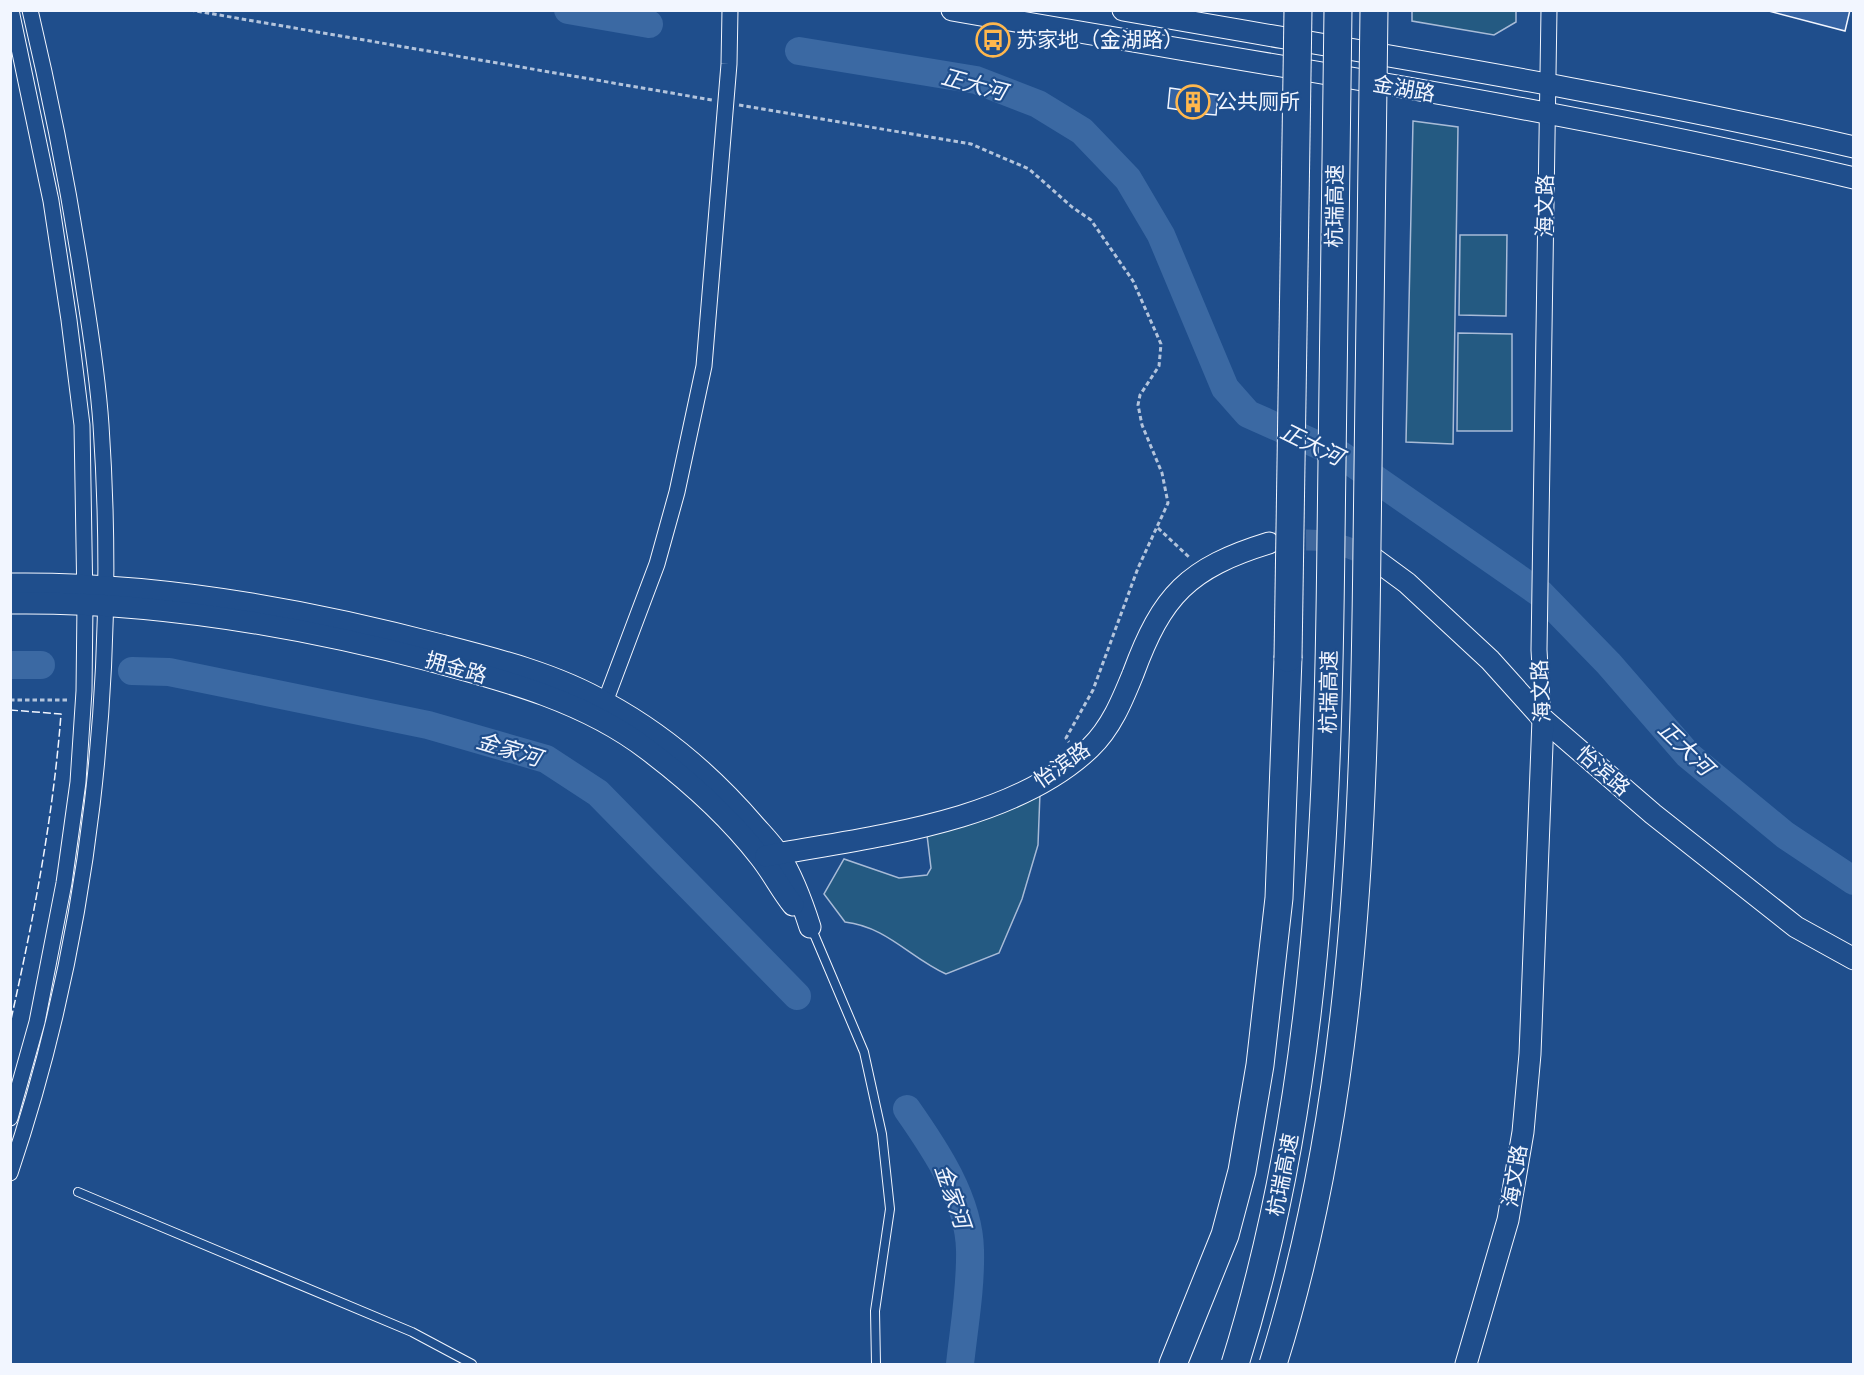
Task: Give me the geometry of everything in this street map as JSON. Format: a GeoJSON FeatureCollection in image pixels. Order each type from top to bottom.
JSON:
{"type":"FeatureCollection","features":[{"type":"Feature","properties":{"kind":"highway"},"geometry":{"type":"LineString","coordinates":[[1173,1365],[1225,1235],[1242,1171],[1268,1003],[1279,898],[1288,657],[1298,10]]}},
{"type":"Feature","properties":{"kind":"highway","name":"杭瑞高速"},"geometry":{"type":"LineString","coordinates":[[1235,1365],[1262,1274],[1285,1169],[1308,1020],[1320,902],[1329,704],[1338,10]]}},
{"type":"Feature","properties":{"kind":"highway","name":"杭瑞高速"},"geometry":{"type":"LineString","coordinates":[[1273,1365],[1306,1244],[1326,1142],[1344,1024],[1356,904],[1365,705],[1374,10]]}},
{"type":"Feature","properties":{"kind":"street"},"geometry":{"type":"LineString","coordinates":[[10,10],[51,201],[69,320],[82,425],[85,595],[83,700],[78,782],[64,884],[37,1022],[10,1118]]}},
{"type":"Feature","properties":{"kind":"street"},"geometry":{"type":"LineString","coordinates":[[10,1173],[53,1025],[80,886],[95,784],[106,596],[101,423],[88,317],[70,198],[30,10]]}},
{"type":"Feature","properties":{"kind":"street"},"geometry":{"type":"LineString","coordinates":[[602,710],[657,564],[677,492],[704,366],[726,103],[730,10]]}},
{"type":"Feature","properties":{"kind":"street","name":"金湖路"},"geometry":{"type":"LineString","coordinates":[[952,10],[1547,114],[1749,153],[1854,178]]}},
{"type":"Feature","properties":{"kind":"street","name":"金湖路"},"geometry":{"type":"LineString","coordinates":[[1123,10],[1547,85],[1754,124],[1854,147]]}},
{"type":"Feature","properties":{"kind":"street","name":"海文路"},"geometry":{"type":"LineString","coordinates":[[1466,1365],[1508,1220],[1523,1132],[1530,1054],[1543,719],[1539,650],[1549,10]]}},
{"type":"Feature","properties":{"kind":"street","name":"怡滨路"},"geometry":{"type":"LineString","coordinates":[[769,855],[910,831],[970,813],[1058,774],[1108,728],[1122,703],[1145,642],[1161,610],[1181,587],[1202,570],[1234,553],[1269,543]]}},
{"type":"Feature","properties":{"kind":"street","name":"怡滨路"},"geometry":{"type":"LineString","coordinates":[[1373,558],[1407,583],[1490,660],[1543,719],[1653,814],[1796,927],[1854,959]]}},
{"type":"Feature","properties":{"kind":"street"},"geometry":{"type":"LineString","coordinates":[[10,584],[85,595],[265,606],[376,628],[474,653],[550,678],[602,710],[658,735],[699,768],[734,801],[769,855],[799,893],[810,927]]}},
{"type":"Feature","properties":{"kind":"street"},"geometry":{"type":"LineString","coordinates":[[10,603],[85,595]]}},
{"type":"Feature","properties":{"kind":"lane"},"geometry":{"type":"LineString","coordinates":[[810,927],[864,1052],[882,1134],[890,1209],[876,1311],[876,1365]]}},
{"type":"Feature","properties":{"kind":"lane"},"geometry":{"type":"LineString","coordinates":[[78,1192],[412,1332],[472,1365]]}},
{"type":"Feature","properties":{"kind":"path"},"geometry":{"type":"LineString","coordinates":[[190,10],[971,144],[1029,169],[1072,207],[1091,220],[1133,281],[1161,344],[1159,366],[1140,395],[1138,405],[1142,424],[1162,473],[1168,503],[1138,568],[1093,690],[1066,738],[1080,756]]}},
{"type":"Feature","properties":{"kind":"path"},"geometry":{"type":"LineString","coordinates":[[1158,528],[1202,570]]}},
{"type":"Feature","properties":{"kind":"path"},"geometry":{"type":"LineString","coordinates":[[10,700],[83,700]]}},
{"type":"Feature","properties":{"kind":"shaded area"},"geometry":{"type":"Polygon","coordinates":[[[1412,11],[1516,11],[1516,22],[1494,35],[1412,21],[1412,11]]]}},
{"type":"Feature","properties":{"kind":"shaded area"},"geometry":{"type":"Polygon","coordinates":[[[1413,121],[1458,127],[1453,444],[1406,442],[1413,121]]]}},
{"type":"Feature","properties":{"kind":"shaded area"},"geometry":{"type":"Polygon","coordinates":[[[1460,235],[1507,235],[1506,316],[1459,315],[1460,235]]]}},
{"type":"Feature","properties":{"kind":"shaded area"},"geometry":{"type":"Polygon","coordinates":[[[1458,333],[1512,334],[1512,431],[1457,431],[1458,333]]]}},
{"type":"Feature","properties":{"kind":"shaded area"},"geometry":{"type":"Polygon","coordinates":[[[1040,793],[1038,845],[1022,899],[999,953],[946,974],[886,936],[860,925],[845,922],[824,894],[844,859],[899,878],[927,875],[931,868],[927,835],[1040,793]]]}},
{"type":"Feature","properties":{"kind":"building"},"geometry":{"type":"Polygon","coordinates":[[[1765,10],[1850,10],[1845,31],[1765,10]]]}},
{"type":"Feature","properties":{"kind":"building","name":"公共厕所"},"geometry":{"type":"Polygon","coordinates":[[[1170,88],[1218,95],[1216,115],[1180,112],[1181,110],[1168,108],[1170,88]]]}},
{"type":"Feature","properties":{"kind":"waterway","name":"正大河"},"geometry":{"type":"LineString","coordinates":[[568,10],[649,24]]}},
{"type":"Feature","properties":{"kind":"waterway","name":"正大河"},"geometry":{"type":"LineString","coordinates":[[799,51],[976,80],[1038,104],[1082,131],[1128,179],[1161,235],[1225,388],[1248,414],[1341,455],[1541,594],[1609,664],[1688,755],[1785,835],[1854,881]]}},
{"type":"Feature","properties":{"kind":"waterway","name":"金家河"},"geometry":{"type":"LineString","coordinates":[[10,665],[41,665]]}},
{"type":"Feature","properties":{"kind":"waterway","name":"金家河"},"geometry":{"type":"LineString","coordinates":[[132,671],[169,672],[428,725],[546,759],[598,793],[797,996]]}},
{"type":"Feature","properties":{"kind":"waterway","name":"金家河"},"geometry":{"type":"LineString","coordinates":[[907,1109],[949,1175],[964,1212],[968,1231],[969,1279],[960,1364]]}},
{"type":"Feature","properties":{"kind":"tunnel"},"geometry":{"type":"LineString","coordinates":[[1275,542],[1325,541],[1373,558]]}},
{"type":"Feature","properties":{"kind":"fence"},"geometry":{"type":"LineString","coordinates":[[10,710],[61,714],[53,792],[41,870],[10,1024]]}},
{"type":"Feature","properties":{"kind":"place","name":"苏家地（金湖路）"},"geometry":{"type":"Point","coordinates":[993,40]}},
{"type":"Feature","properties":{"kind":"place","name":"公共厕所"},"geometry":{"type":"Point","coordinates":[1193,102]}}]}
